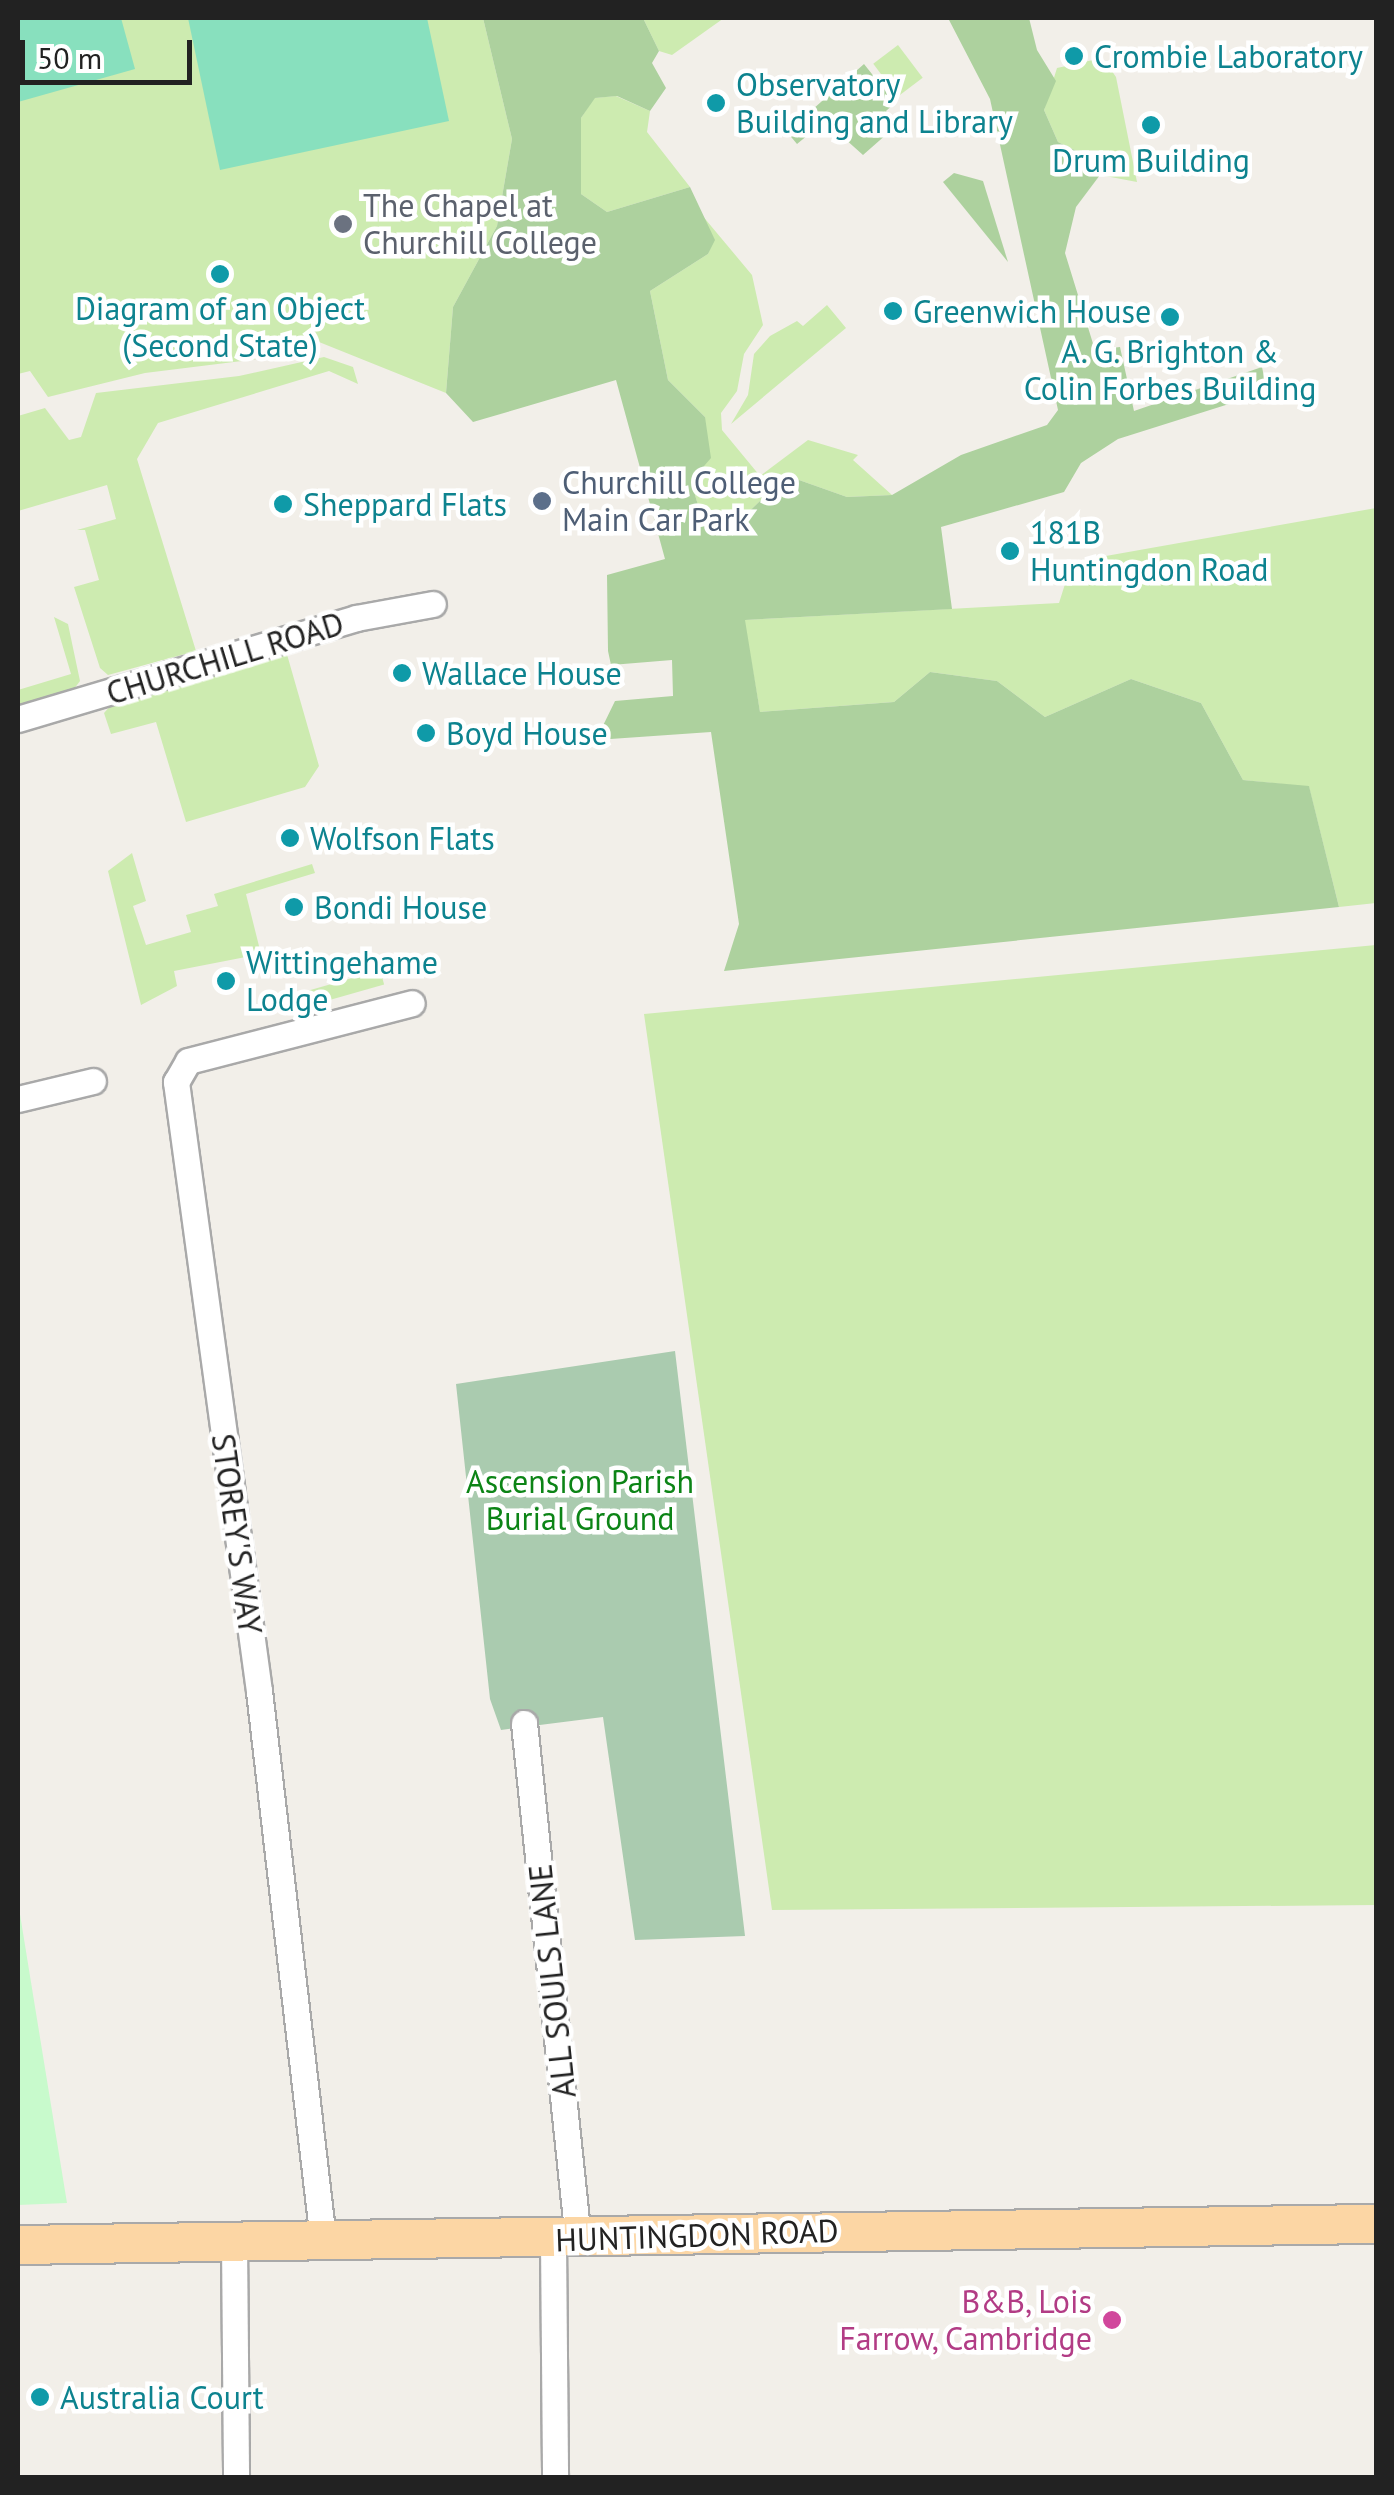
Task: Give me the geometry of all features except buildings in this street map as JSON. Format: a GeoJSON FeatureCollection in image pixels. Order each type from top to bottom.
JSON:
{"type":"FeatureCollection","features":[{"type":"Feature","properties":{"kind":"main road","name":"HUNTINGDON ROAD"},"geometry":{"type":"LineString","coordinates":[[18,2245],[565,2240],[723,2231],[1376,2224]]}},
{"type":"Feature","properties":{"kind":"street","name":"CHURCHILL ROAD"},"geometry":{"type":"LineString","coordinates":[[18,718],[356,618],[433,604]]}},
{"type":"Feature","properties":{"kind":"street","name":"STOREY'S WAY"},"geometry":{"type":"LineString","coordinates":[[323,2240],[259,1691],[176,1082],[188,1061],[412,1003]]}},
{"type":"Feature","properties":{"kind":"street"},"geometry":{"type":"LineString","coordinates":[[18,1100],[92,1081]]}},
{"type":"Feature","properties":{"kind":"street","name":"ALL SOULS LANE"},"geometry":{"type":"LineString","coordinates":[[524,1723],[565,2240],[555,2478]]}},
{"type":"Feature","properties":{"kind":"street"},"geometry":{"type":"LineString","coordinates":[[234,2241],[236,2478]]}},
{"type":"Feature","properties":{"kind":"green space"},"geometry":{"type":"Polygon","coordinates":[[[18,18],[483,18],[512,139],[497,226],[453,307],[446,393],[319,342],[299,354],[145,373],[48,397],[30,371],[18,374],[18,18]]]}},
{"type":"Feature","properties":{"kind":"green space"},"geometry":{"type":"Polygon","coordinates":[[[18,18],[121,18],[135,69],[18,102],[18,18]]]}},
{"type":"Feature","properties":{"kind":"green space"},"geometry":{"type":"Polygon","coordinates":[[[188,18],[427,18],[449,121],[220,170],[188,18]]]}},
{"type":"Feature","properties":{"kind":"green space"},"geometry":{"type":"Polygon","coordinates":[[[483,18],[643,18],[659,51],[652,63],[666,88],[650,111],[617,96],[595,98],[581,118],[581,194],[607,212],[690,187],[715,240],[708,254],[650,291],[668,380],[705,417],[711,458],[691,481],[700,512],[732,528],[760,501],[799,480],[847,497],[892,495],[961,455],[1047,425],[1058,410],[990,99],[948,18],[1029,18],[1037,50],[1056,81],[1044,110],[1058,142],[1089,157],[1100,175],[1076,207],[1065,253],[1095,350],[1120,347],[1134,411],[1262,367],[1267,392],[1118,439],[1081,463],[1064,492],[941,527],[952,609],[745,620],[760,712],[894,702],[930,672],[997,681],[1045,717],[1131,679],[1201,703],[1243,780],[1309,786],[1339,907],[724,971],[739,924],[711,732],[596,740],[615,701],[673,696],[672,660],[611,665],[608,651],[607,575],[665,559],[616,380],[473,422],[446,393],[453,307],[497,226],[512,139],[483,18]]]}},
{"type":"Feature","properties":{"kind":"green space"},"geometry":{"type":"Polygon","coordinates":[[[643,18],[724,18],[672,55],[659,51],[643,18]]]}},
{"type":"Feature","properties":{"kind":"green space"},"geometry":{"type":"Polygon","coordinates":[[[898,45],[923,78],[898,96],[873,64],[898,45]]]}},
{"type":"Feature","properties":{"kind":"green space"},"geometry":{"type":"Polygon","coordinates":[[[1093,60],[1107,64],[1116,77],[1137,182],[1100,175],[1089,157],[1058,142],[1044,110],[1057,68],[1093,60]]]}},
{"type":"Feature","properties":{"kind":"green space"},"geometry":{"type":"Polygon","coordinates":[[[864,64],[895,103],[886,111],[896,126],[863,155],[825,121],[797,144],[787,132],[864,64]]]}},
{"type":"Feature","properties":{"kind":"green space"},"geometry":{"type":"Polygon","coordinates":[[[616,96],[650,111],[647,132],[690,187],[607,212],[581,194],[581,118],[594,98],[616,96]]]}},
{"type":"Feature","properties":{"kind":"green space"},"geometry":{"type":"Polygon","coordinates":[[[954,173],[983,181],[1008,262],[943,182],[954,173]]]}},
{"type":"Feature","properties":{"kind":"green space"},"geometry":{"type":"Polygon","coordinates":[[[701,214],[752,275],[763,325],[744,354],[737,391],[721,413],[722,430],[760,476],[808,440],[858,455],[853,460],[892,495],[847,497],[799,480],[760,501],[732,528],[700,513],[691,480],[705,417],[668,380],[650,291],[708,254],[714,239],[701,214]]]}},
{"type":"Feature","properties":{"kind":"green space"},"geometry":{"type":"Polygon","coordinates":[[[827,305],[846,328],[731,424],[748,395],[754,354],[770,336],[797,321],[803,326],[827,305]]]}},
{"type":"Feature","properties":{"kind":"green space"},"geometry":{"type":"Polygon","coordinates":[[[324,357],[353,367],[358,384],[329,371],[158,423],[137,459],[196,651],[108,675],[100,668],[74,587],[99,580],[85,530],[77,530],[116,519],[107,485],[18,511],[18,416],[45,408],[69,440],[81,437],[96,393],[239,376],[324,357]]]}},
{"type":"Feature","properties":{"kind":"green space"},"geometry":{"type":"Polygon","coordinates":[[[1376,508],[1376,903],[1339,907],[1309,787],[1243,780],[1201,703],[1131,679],[1045,717],[997,681],[930,672],[894,702],[760,712],[744,620],[1059,603],[1072,562],[1376,508]]]}},
{"type":"Feature","properties":{"kind":"green space"},"geometry":{"type":"Polygon","coordinates":[[[54,617],[68,624],[80,681],[74,689],[18,706],[18,690],[71,674],[54,617]]]}},
{"type":"Feature","properties":{"kind":"green space"},"geometry":{"type":"Polygon","coordinates":[[[286,651],[319,766],[305,787],[186,822],[156,722],[111,734],[104,713],[113,703],[286,651]]]}},
{"type":"Feature","properties":{"kind":"green space"},"geometry":{"type":"Polygon","coordinates":[[[132,853],[146,901],[133,906],[146,945],[191,932],[186,915],[218,906],[214,894],[312,864],[315,873],[246,894],[261,954],[174,971],[177,986],[141,1005],[108,871],[132,853]]]}},
{"type":"Feature","properties":{"kind":"green space"},"geometry":{"type":"Polygon","coordinates":[[[1376,945],[1376,1905],[772,1910],[644,1014],[1376,945]]]}},
{"type":"Feature","properties":{"kind":"green space"},"geometry":{"type":"Polygon","coordinates":[[[380,970],[384,984],[312,1005],[308,991],[380,970]]]}},
{"type":"Feature","properties":{"kind":"green space","name":"Ascension Parish Burial Ground"},"geometry":{"type":"Polygon","coordinates":[[[675,1351],[745,1936],[635,1940],[603,1717],[501,1730],[490,1699],[456,1384],[675,1351]]]}},
{"type":"Feature","properties":{"kind":"green space"},"geometry":{"type":"Polygon","coordinates":[[[18,1902],[36,2013],[67,2203],[18,2205],[18,1902]]]}},
{"type":"Feature","properties":{"kind":"place","name":"Crombie Laboratory"},"geometry":{"type":"Point","coordinates":[1074,56]}},
{"type":"Feature","properties":{"kind":"place","name":"Observatory Building and Library"},"geometry":{"type":"Point","coordinates":[716,103]}},
{"type":"Feature","properties":{"kind":"place","name":"Drum Building"},"geometry":{"type":"Point","coordinates":[1151,125]}},
{"type":"Feature","properties":{"kind":"place","name":"The Chapel at Churchill College"},"geometry":{"type":"Point","coordinates":[343,224]}},
{"type":"Feature","properties":{"kind":"place","name":"Diagram of an Object (Second State)"},"geometry":{"type":"Point","coordinates":[220,274]}},
{"type":"Feature","properties":{"kind":"place","name":"Greenwich House"},"geometry":{"type":"Point","coordinates":[893,311]}},
{"type":"Feature","properties":{"kind":"place","name":"A. G. Brighton & Colin Forbes Building"},"geometry":{"type":"Point","coordinates":[1170,317]}},
{"type":"Feature","properties":{"kind":"place","name":"Churchill College Main Car Park"},"geometry":{"type":"Point","coordinates":[542,501]}},
{"type":"Feature","properties":{"kind":"place","name":"Sheppard Flats"},"geometry":{"type":"Point","coordinates":[283,504]}},
{"type":"Feature","properties":{"kind":"place","name":"181B Huntingdon Road"},"geometry":{"type":"Point","coordinates":[1010,551]}},
{"type":"Feature","properties":{"kind":"place","name":"Wallace House"},"geometry":{"type":"Point","coordinates":[402,673]}},
{"type":"Feature","properties":{"kind":"place","name":"Boyd House"},"geometry":{"type":"Point","coordinates":[426,733]}},
{"type":"Feature","properties":{"kind":"place","name":"Wolfson Flats"},"geometry":{"type":"Point","coordinates":[290,838]}},
{"type":"Feature","properties":{"kind":"place","name":"Bondi House"},"geometry":{"type":"Point","coordinates":[294,907]}},
{"type":"Feature","properties":{"kind":"place","name":"Wittingehame Lodge"},"geometry":{"type":"Point","coordinates":[226,981]}},
{"type":"Feature","properties":{"kind":"place","name":"B&B, Lois Farrow, Cambridge"},"geometry":{"type":"Point","coordinates":[1112,2320]}},
{"type":"Feature","properties":{"kind":"place","name":"Australia Court"},"geometry":{"type":"Point","coordinates":[40,2397]}}]}
